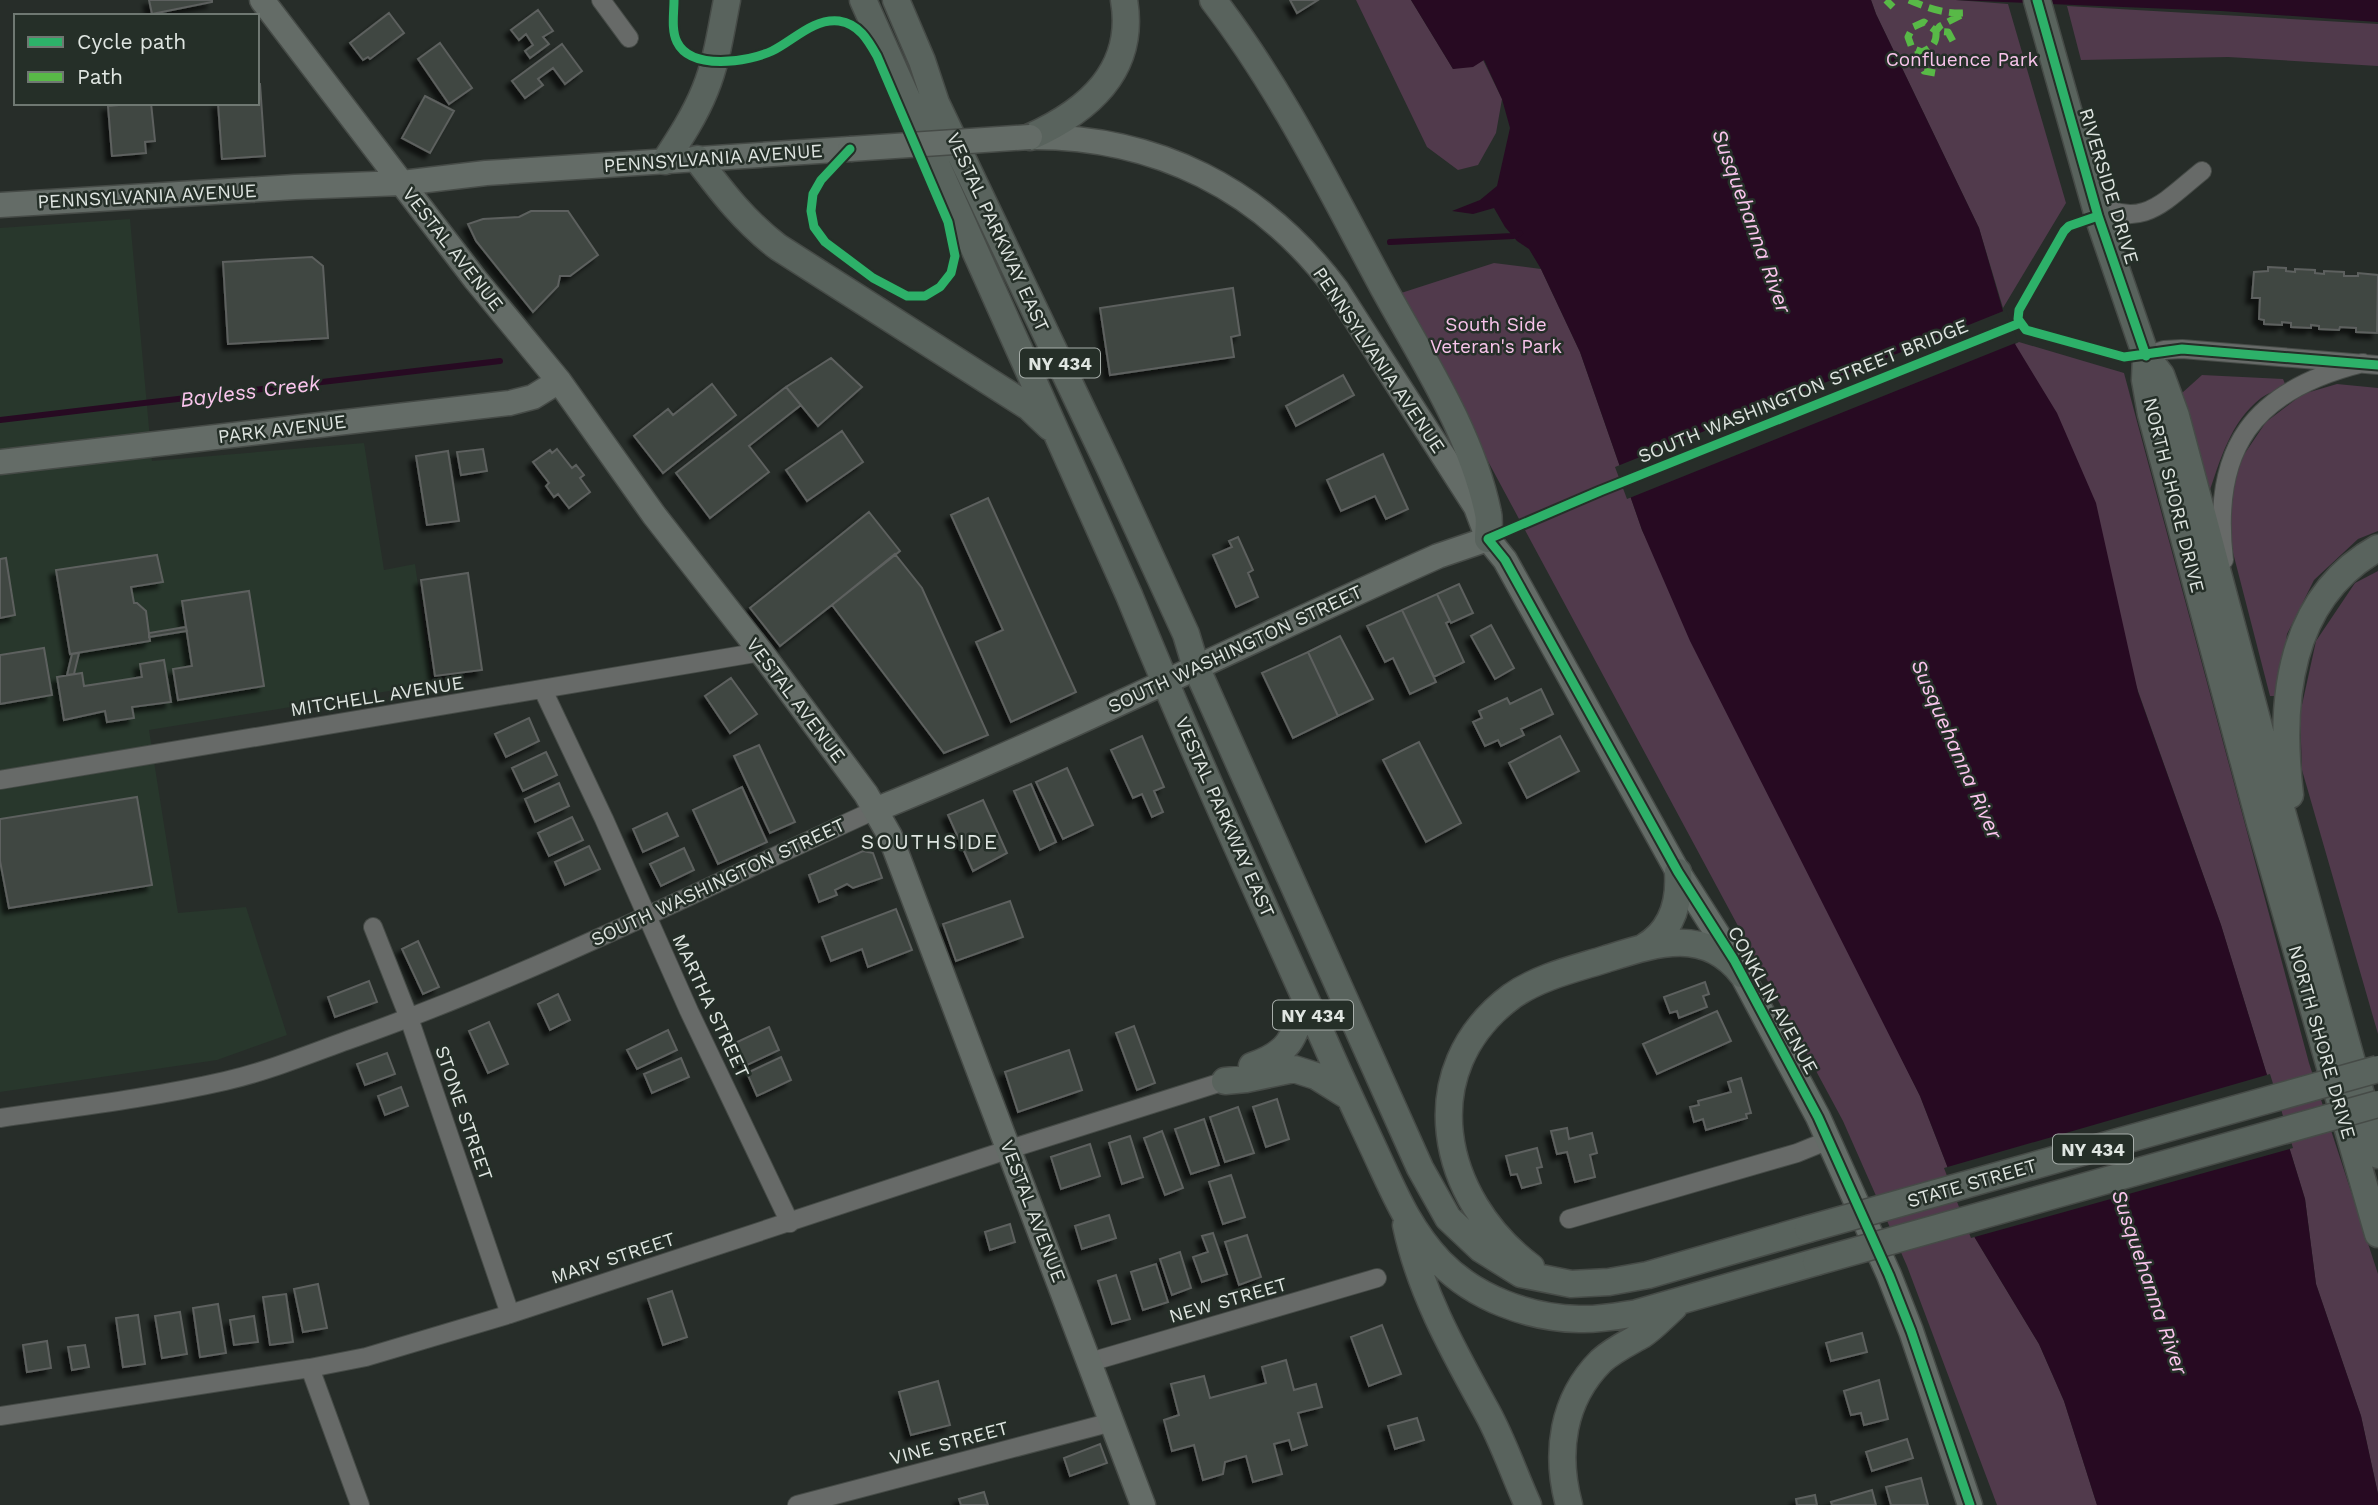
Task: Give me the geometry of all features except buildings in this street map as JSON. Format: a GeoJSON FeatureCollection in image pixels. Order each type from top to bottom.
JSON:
{"type":"FeatureCollection","features":[{"type":"Feature","properties":{"kind":"main road"},"geometry":{"type":"LineString","coordinates":[[665,161],[692,118],[705,90],[717,54],[727,0]]}},
{"type":"Feature","properties":{"kind":"main road","name":"VESTAL PARKWAY EAST"},"geometry":{"type":"LineString","coordinates":[[863,0],[1062,442],[1305,999],[1404,1213],[1423,1244],[1469,1285],[1511,1306],[1542,1314],[1589,1319],[1637,1313],[1816,1262]]}},
{"type":"Feature","properties":{"kind":"main road","name":"VESTAL PARKWAY EAST"},"geometry":{"type":"LineString","coordinates":[[896,0],[922,61],[936,103],[1120,490],[1181,624],[1196,667],[1434,1196],[1448,1218],[1490,1256],[1521,1274],[1583,1285],[1648,1275],[1808,1229]]}},
{"type":"Feature","properties":{"kind":"main road"},"geometry":{"type":"LineString","coordinates":[[1030,137],[1074,113],[1107,81],[1125,39],[1124,0]]}},
{"type":"Feature","properties":{"kind":"main road"},"geometry":{"type":"LineString","coordinates":[[1213,0],[1290,115],[1448,409],[1486,505],[1489,515],[1488,539]]}},
{"type":"Feature","properties":{"kind":"main road","name":"RIVERSIDE DRIVE"},"geometry":{"type":"LineString","coordinates":[[2041,12],[2093,200],[2146,356]]}},
{"type":"Feature","properties":{"kind":"main road"},"geometry":{"type":"LineString","coordinates":[[697,159],[754,229],[1028,407],[1062,442]]}},
{"type":"Feature","properties":{"kind":"main road","name":"NORTH SHORE DRIVE"},"geometry":{"type":"LineString","coordinates":[[2146,356],[2161,375],[2171,400],[2378,1155]]}},
{"type":"Feature","properties":{"kind":"main road","name":"NORTH SHORE DRIVE"},"geometry":{"type":"LineString","coordinates":[[2146,356],[2145,380],[2151,414],[2264,836],[2378,1234]]}},
{"type":"Feature","properties":{"kind":"main road"},"geometry":{"type":"LineString","coordinates":[[2309,911],[2286,754],[2288,690],[2300,642],[2321,601],[2350,568],[2378,548]]}},
{"type":"Feature","properties":{"kind":"main road"},"geometry":{"type":"LineString","coordinates":[[1644,947],[1658,938],[1670,921],[1678,900],[1678,872]]}},
{"type":"Feature","properties":{"kind":"main road"},"geometry":{"type":"LineString","coordinates":[[1549,1280],[1505,1244],[1478,1210],[1455,1164],[1450,1140],[1448,1105],[1463,1053],[1474,1034],[1512,996],[1542,980],[1644,947],[1672,943],[1702,945],[1724,955],[1742,974]]}},
{"type":"Feature","properties":{"kind":"main road"},"geometry":{"type":"LineString","coordinates":[[1225,1081],[1280,1053],[1296,1031],[1305,999]]}},
{"type":"Feature","properties":{"kind":"main road"},"geometry":{"type":"LineString","coordinates":[[1225,1081],[1294,1069],[1316,1076],[1349,1096]]}},
{"type":"Feature","properties":{"kind":"main road","name":"STATE STREET"},"geometry":{"type":"LineString","coordinates":[[1808,1229],[2378,1069]]}},
{"type":"Feature","properties":{"kind":"main road","name":"STATE STREET"},"geometry":{"type":"LineString","coordinates":[[1816,1262],[2378,1104]]}},
{"type":"Feature","properties":{"kind":"main road"},"geometry":{"type":"LineString","coordinates":[[1404,1213],[1412,1257],[1432,1305],[1465,1374],[1488,1414],[1528,1505]]}},
{"type":"Feature","properties":{"kind":"main road"},"geometry":{"type":"LineString","coordinates":[[1569,1505],[1562,1476],[1562,1442],[1569,1412],[1579,1389],[1612,1353],[1643,1334],[1679,1302]]}},
{"type":"Feature","properties":{"kind":"street","name":"VESTAL AVENUE"},"geometry":{"type":"LineString","coordinates":[[262,0],[475,279],[559,382],[654,514],[866,794],[890,836],[1143,1505]]}},
{"type":"Feature","properties":{"kind":"street"},"geometry":{"type":"LineString","coordinates":[[601,0],[629,38]]}},
{"type":"Feature","properties":{"kind":"street","name":"PENNSYLVANIA AVENUE"},"geometry":{"type":"LineString","coordinates":[[0,205],[402,183],[486,173],[1030,137],[1099,142],[1161,158],[1231,190],[1275,222],[1296,242],[1337,290],[1476,507],[1488,539]]}},
{"type":"Feature","properties":{"kind":"street"},"geometry":{"type":"LineString","coordinates":[[2093,200],[2109,211],[2118,213],[2147,212],[2160,205],[2202,171]]}},
{"type":"Feature","properties":{"kind":"street"},"geometry":{"type":"LineString","coordinates":[[2146,356],[2164,350],[2182,349],[2370,364]]}},
{"type":"Feature","properties":{"kind":"street"},"geometry":{"type":"LineString","coordinates":[[2236,643],[2223,555],[2221,516],[2224,482],[2235,450],[2252,423],[2284,396],[2325,375],[2370,364]]}},
{"type":"Feature","properties":{"kind":"street","name":"PARK AVENUE"},"geometry":{"type":"LineString","coordinates":[[0,461],[510,403],[533,397],[559,382]]}},
{"type":"Feature","properties":{"kind":"street","name":"SOUTH WASHINGTON STREET"},"geometry":{"type":"LineString","coordinates":[[0,1118],[225,1081],[409,1018],[515,975],[1438,556],[1488,539]]}},
{"type":"Feature","properties":{"kind":"street","name":"CONKLIN AVENUE"},"geometry":{"type":"LineString","coordinates":[[1488,539],[1505,560],[1678,872],[1742,974],[1829,1140],[1865,1217],[1907,1321],[1970,1505]]}},
{"type":"Feature","properties":{"kind":"street","name":"MITCHELL AVENUE"},"geometry":{"type":"LineString","coordinates":[[0,780],[543,691],[761,652]]}},
{"type":"Feature","properties":{"kind":"street","name":"MARTHA STREET"},"geometry":{"type":"LineString","coordinates":[[543,691],[604,819],[689,1011],[790,1223]]}},
{"type":"Feature","properties":{"kind":"street","name":"STONE STREET"},"geometry":{"type":"LineString","coordinates":[[373,927],[409,1018],[510,1314]]}},
{"type":"Feature","properties":{"kind":"street","name":"MARY STREET"},"geometry":{"type":"LineString","coordinates":[[0,1416],[366,1357],[510,1314],[1225,1081]]}},
{"type":"Feature","properties":{"kind":"street"},"geometry":{"type":"LineString","coordinates":[[1569,1219],[1797,1153],[1829,1140]]}},
{"type":"Feature","properties":{"kind":"street","name":"NEW STREET"},"geometry":{"type":"LineString","coordinates":[[1090,1362],[1377,1278]]}},
{"type":"Feature","properties":{"kind":"street"},"geometry":{"type":"LineString","coordinates":[[310,1368],[360,1505]]}},
{"type":"Feature","properties":{"kind":"street","name":"VINE STREET"},"geometry":{"type":"LineString","coordinates":[[797,1505],[1112,1422]]}},
{"type":"Feature","properties":{"kind":"shaded area"},"geometry":{"type":"Polygon","coordinates":[[[130,219],[152,461],[364,443],[384,570],[415,564],[432,684],[149,730],[178,913],[246,907],[287,1035],[217,1060],[0,1092],[0,228],[130,219]]]}},
{"type":"Feature","properties":{"kind":"green space"},"geometry":{"type":"Polygon","coordinates":[[[1356,0],[1411,0],[1453,69],[1483,60],[1502,99],[1496,133],[1478,165],[1458,170],[1427,147],[1356,0]]]}},
{"type":"Feature","properties":{"kind":"green space","name":"Confluence Park"},"geometry":{"type":"Polygon","coordinates":[[[1871,0],[1956,0],[2008,4],[2066,203],[2003,308],[1979,228],[1871,0]]]}},
{"type":"Feature","properties":{"kind":"green space"},"geometry":{"type":"Polygon","coordinates":[[[2067,6],[2378,24],[2378,66],[2228,57],[2081,60],[2067,6]]]}},
{"type":"Feature","properties":{"kind":"green space","name":"South Side Veteran's Park"},"geometry":{"type":"Polygon","coordinates":[[[1494,263],[1541,269],[1580,352],[1642,530],[1920,1096],[1975,1238],[2039,1344],[2064,1401],[2097,1505],[1997,1505],[1907,1266],[1843,1121],[1398,294],[1494,263]]]}},
{"type":"Feature","properties":{"kind":"green space"},"geometry":{"type":"Polygon","coordinates":[[[2019,342],[2124,373],[2309,1063],[2378,1274],[2378,1494],[2361,1416],[2316,1284],[2305,1199],[2221,925],[2015,344],[2019,342]]]}},
{"type":"Feature","properties":{"kind":"green space"},"geometry":{"type":"Polygon","coordinates":[[[2202,375],[2283,379],[2286,386],[2261,398],[2241,419],[2227,443],[2208,496],[2182,393],[2202,375]]]}},
{"type":"Feature","properties":{"kind":"green space"},"geometry":{"type":"Polygon","coordinates":[[[2337,384],[2378,388],[2378,531],[2358,539],[2314,580],[2287,634],[2278,696],[2270,696],[2230,541],[2227,507],[2237,465],[2266,422],[2303,394],[2337,384]]]}},
{"type":"Feature","properties":{"kind":"green space"},"geometry":{"type":"Polygon","coordinates":[[[2378,571],[2378,1034],[2302,770],[2300,714],[2316,641],[2355,583],[2378,571]]]}},
{"type":"Feature","properties":{"kind":"water","name":"Susquehanna River"},"geometry":{"type":"Polygon","coordinates":[[[1411,0],[1871,0],[1979,228],[2015,344],[2057,413],[2096,503],[2138,692],[2221,925],[2305,1199],[2316,1284],[2361,1416],[2378,1505],[2097,1505],[2064,1401],[2039,1344],[1975,1238],[1920,1096],[1690,641],[1642,530],[1580,352],[1541,269],[1529,249],[1517,241],[1505,227],[1494,208],[1473,214],[1452,211],[1480,200],[1497,186],[1510,128],[1502,99],[1484,60],[1473,67],[1453,69],[1411,0]]]}},
{"type":"Feature","properties":{"kind":"water"},"geometry":{"type":"Polygon","coordinates":[[[1956,0],[2378,0],[2378,22],[2221,11],[1956,0]]]}},
{"type":"Feature","properties":{"kind":"pier"},"geometry":{"type":"Polygon","coordinates":[[[2006,310],[2018,342],[1627,499],[1615,467],[2006,310]]]}},
{"type":"Feature","properties":{"kind":"pier"},"geometry":{"type":"Polygon","coordinates":[[[2270,1074],[2293,1148],[1971,1238],[1944,1168],[2270,1074]]]}},
{"type":"Feature","properties":{"kind":"waterway"},"geometry":{"type":"LineString","coordinates":[[1390,242],[1513,236],[1520,233]]}},
{"type":"Feature","properties":{"kind":"waterway","name":"Bayless Creek"},"geometry":{"type":"LineString","coordinates":[[0,420],[500,361]]}},
{"type":"Feature","properties":{"kind":"marked path"},"geometry":{"type":"LineString","coordinates":[[1886,0],[1893,7]]}},
{"type":"Feature","properties":{"kind":"marked path"},"geometry":{"type":"LineString","coordinates":[[1909,0],[1936,10],[1965,13],[1940,26],[1936,31],[1924,22],[1913,27],[1908,37],[1912,48],[1922,52],[1929,49],[1935,42],[1936,31],[1948,32],[1954,43]]}},
{"type":"Feature","properties":{"kind":"marked path"},"geometry":{"type":"LineString","coordinates":[[1918,51],[1919,62],[1924,71],[1935,73]]}},
{"type":"Feature","properties":{"kind":"cycle path"},"geometry":{"type":"LineString","coordinates":[[674,0],[673,27],[677,42],[684,51],[707,60],[735,61],[762,55],[804,31],[830,21],[852,25],[862,34],[877,56],[948,222],[955,256],[951,273],[940,287],[925,296],[907,296],[873,278],[825,242],[814,227],[811,211],[813,194],[821,180],[850,149]]}},
{"type":"Feature","properties":{"kind":"cycle path"},"geometry":{"type":"LineString","coordinates":[[2037,0],[2098,216],[2146,356]]}},
{"type":"Feature","properties":{"kind":"cycle path"},"geometry":{"type":"LineString","coordinates":[[2098,216],[2069,226],[2064,231],[2019,310],[2018,319],[2026,330],[2124,357],[2182,349],[2378,365]]}},
{"type":"Feature","properties":{"kind":"cycle path","name":"SOUTH WASHINGTON STREET BRIDGE"},"geometry":{"type":"LineString","coordinates":[[1970,1505],[1911,1331],[1889,1275],[1818,1117],[1734,960],[1678,872],[1505,560],[1488,539],[1600,491],[2020,323]]}},
{"type":"Feature","properties":{"kind":"district","name":"SOUTHSIDE"},"geometry":{"type":"Point","coordinates":[930,841]}}]}
